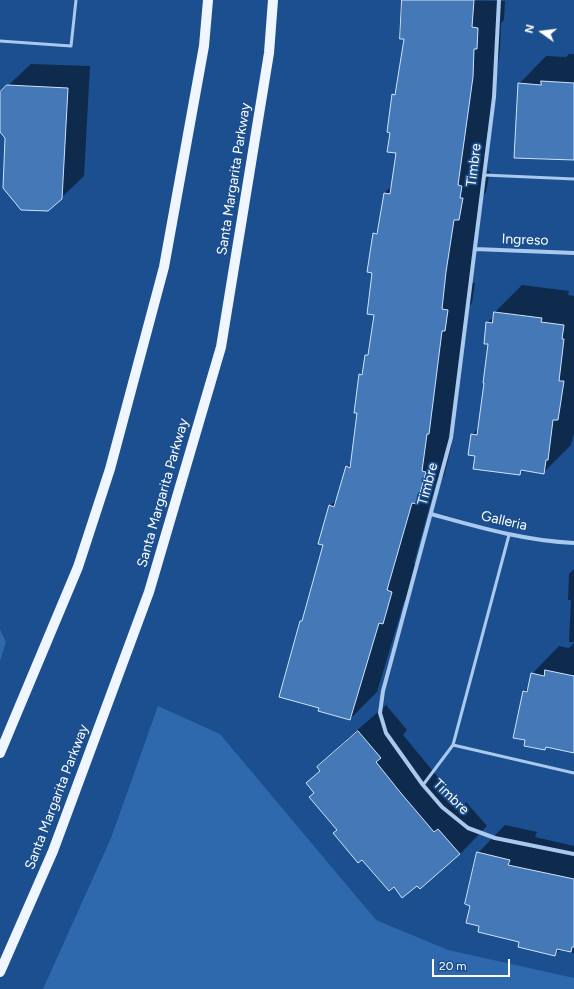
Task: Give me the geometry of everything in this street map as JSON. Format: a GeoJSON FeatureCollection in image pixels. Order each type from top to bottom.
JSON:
{"type":"FeatureCollection","features":[{"type":"Feature","properties":{"kind":"main road"},"geometry":{"type":"LineString","coordinates":[[0,753],[78,567],[110,470],[164,266],[204,46],[208,0]]}},
{"type":"Feature","properties":{"kind":"main road","name":"Santa Margarita Parkway"},"geometry":{"type":"LineString","coordinates":[[0,972],[53,851],[149,592],[221,347],[269,53],[273,0]]}},
{"type":"Feature","properties":{"kind":"street","name":"Timbre"},"geometry":{"type":"LineString","coordinates":[[499,0],[494,97],[451,438],[383,691],[380,713],[386,733],[423,785],[442,807],[468,828],[495,838],[574,854]]}},
{"type":"Feature","properties":{"kind":"street","name":"Ingreso"},"geometry":{"type":"LineString","coordinates":[[474,249],[574,253]]}},
{"type":"Feature","properties":{"kind":"street","name":"Galleria"},"geometry":{"type":"LineString","coordinates":[[431,514],[510,535],[561,543],[574,543]]}},
{"type":"Feature","properties":{"kind":"lane"},"geometry":{"type":"LineString","coordinates":[[0,41],[71,46],[76,0]]}},
{"type":"Feature","properties":{"kind":"lane"},"geometry":{"type":"LineString","coordinates":[[484,175],[574,179]]}},
{"type":"Feature","properties":{"kind":"lane"},"geometry":{"type":"LineString","coordinates":[[423,785],[454,745],[510,535]]}},
{"type":"Feature","properties":{"kind":"lane"},"geometry":{"type":"LineString","coordinates":[[454,745],[574,773]]}},
{"type":"Feature","properties":{"kind":"shaded area"},"geometry":{"type":"Polygon","coordinates":[[[0,629],[6,642],[0,661],[0,629]]]}},
{"type":"Feature","properties":{"kind":"shaded area"},"geometry":{"type":"Polygon","coordinates":[[[158,706],[220,734],[376,920],[448,950],[574,978],[574,989],[43,989],[111,838],[158,706]]]}},
{"type":"Feature","properties":{"kind":"building"},"geometry":{"type":"Polygon","coordinates":[[[402,0],[474,0],[472,27],[478,28],[477,49],[474,49],[473,77],[458,185],[462,186],[460,198],[463,198],[459,220],[454,220],[446,272],[442,309],[448,310],[445,331],[442,331],[429,434],[427,434],[422,471],[426,472],[417,504],[412,503],[387,590],[392,592],[383,624],[379,623],[350,720],[318,711],[319,708],[279,697],[323,545],[318,544],[329,505],[334,507],[346,466],[350,468],[357,413],[354,413],[359,374],[362,375],[365,355],[368,355],[374,315],[367,314],[372,273],[367,272],[373,233],[377,234],[384,193],[390,194],[396,153],[387,152],[390,133],[387,132],[392,94],[395,95],[404,39],[400,39],[402,0]]]}},
{"type":"Feature","properties":{"kind":"building"},"geometry":{"type":"Polygon","coordinates":[[[541,81],[574,83],[574,160],[514,158],[518,83],[541,85],[541,81]]]}},
{"type":"Feature","properties":{"kind":"building"},"geometry":{"type":"Polygon","coordinates":[[[7,85],[68,88],[62,199],[48,211],[21,210],[3,188],[5,138],[0,132],[0,92],[7,85]]]}},
{"type":"Feature","properties":{"kind":"building"},"geometry":{"type":"Polygon","coordinates":[[[494,312],[542,318],[541,322],[564,325],[562,339],[564,339],[559,381],[564,381],[558,420],[553,420],[548,460],[546,460],[544,474],[521,470],[520,475],[473,469],[475,456],[468,455],[471,434],[477,435],[488,344],[484,344],[486,322],[492,323],[494,312]]]}},
{"type":"Feature","properties":{"kind":"building"},"geometry":{"type":"Polygon","coordinates":[[[545,670],[574,676],[574,753],[546,747],[545,750],[524,746],[525,740],[513,738],[523,691],[527,692],[531,673],[544,676],[545,670]]]}},
{"type":"Feature","properties":{"kind":"building"},"geometry":{"type":"Polygon","coordinates":[[[358,731],[381,758],[376,762],[400,792],[434,832],[438,829],[460,854],[420,889],[417,886],[402,898],[394,887],[389,891],[362,860],[358,863],[333,833],[337,830],[309,797],[314,793],[306,783],[320,771],[317,767],[358,731]]]}},
{"type":"Feature","properties":{"kind":"building"},"geometry":{"type":"Polygon","coordinates":[[[477,852],[510,860],[508,865],[574,879],[574,947],[572,947],[571,952],[557,949],[555,956],[518,947],[519,942],[478,932],[479,926],[466,923],[470,906],[465,904],[477,852]]]}}]}
